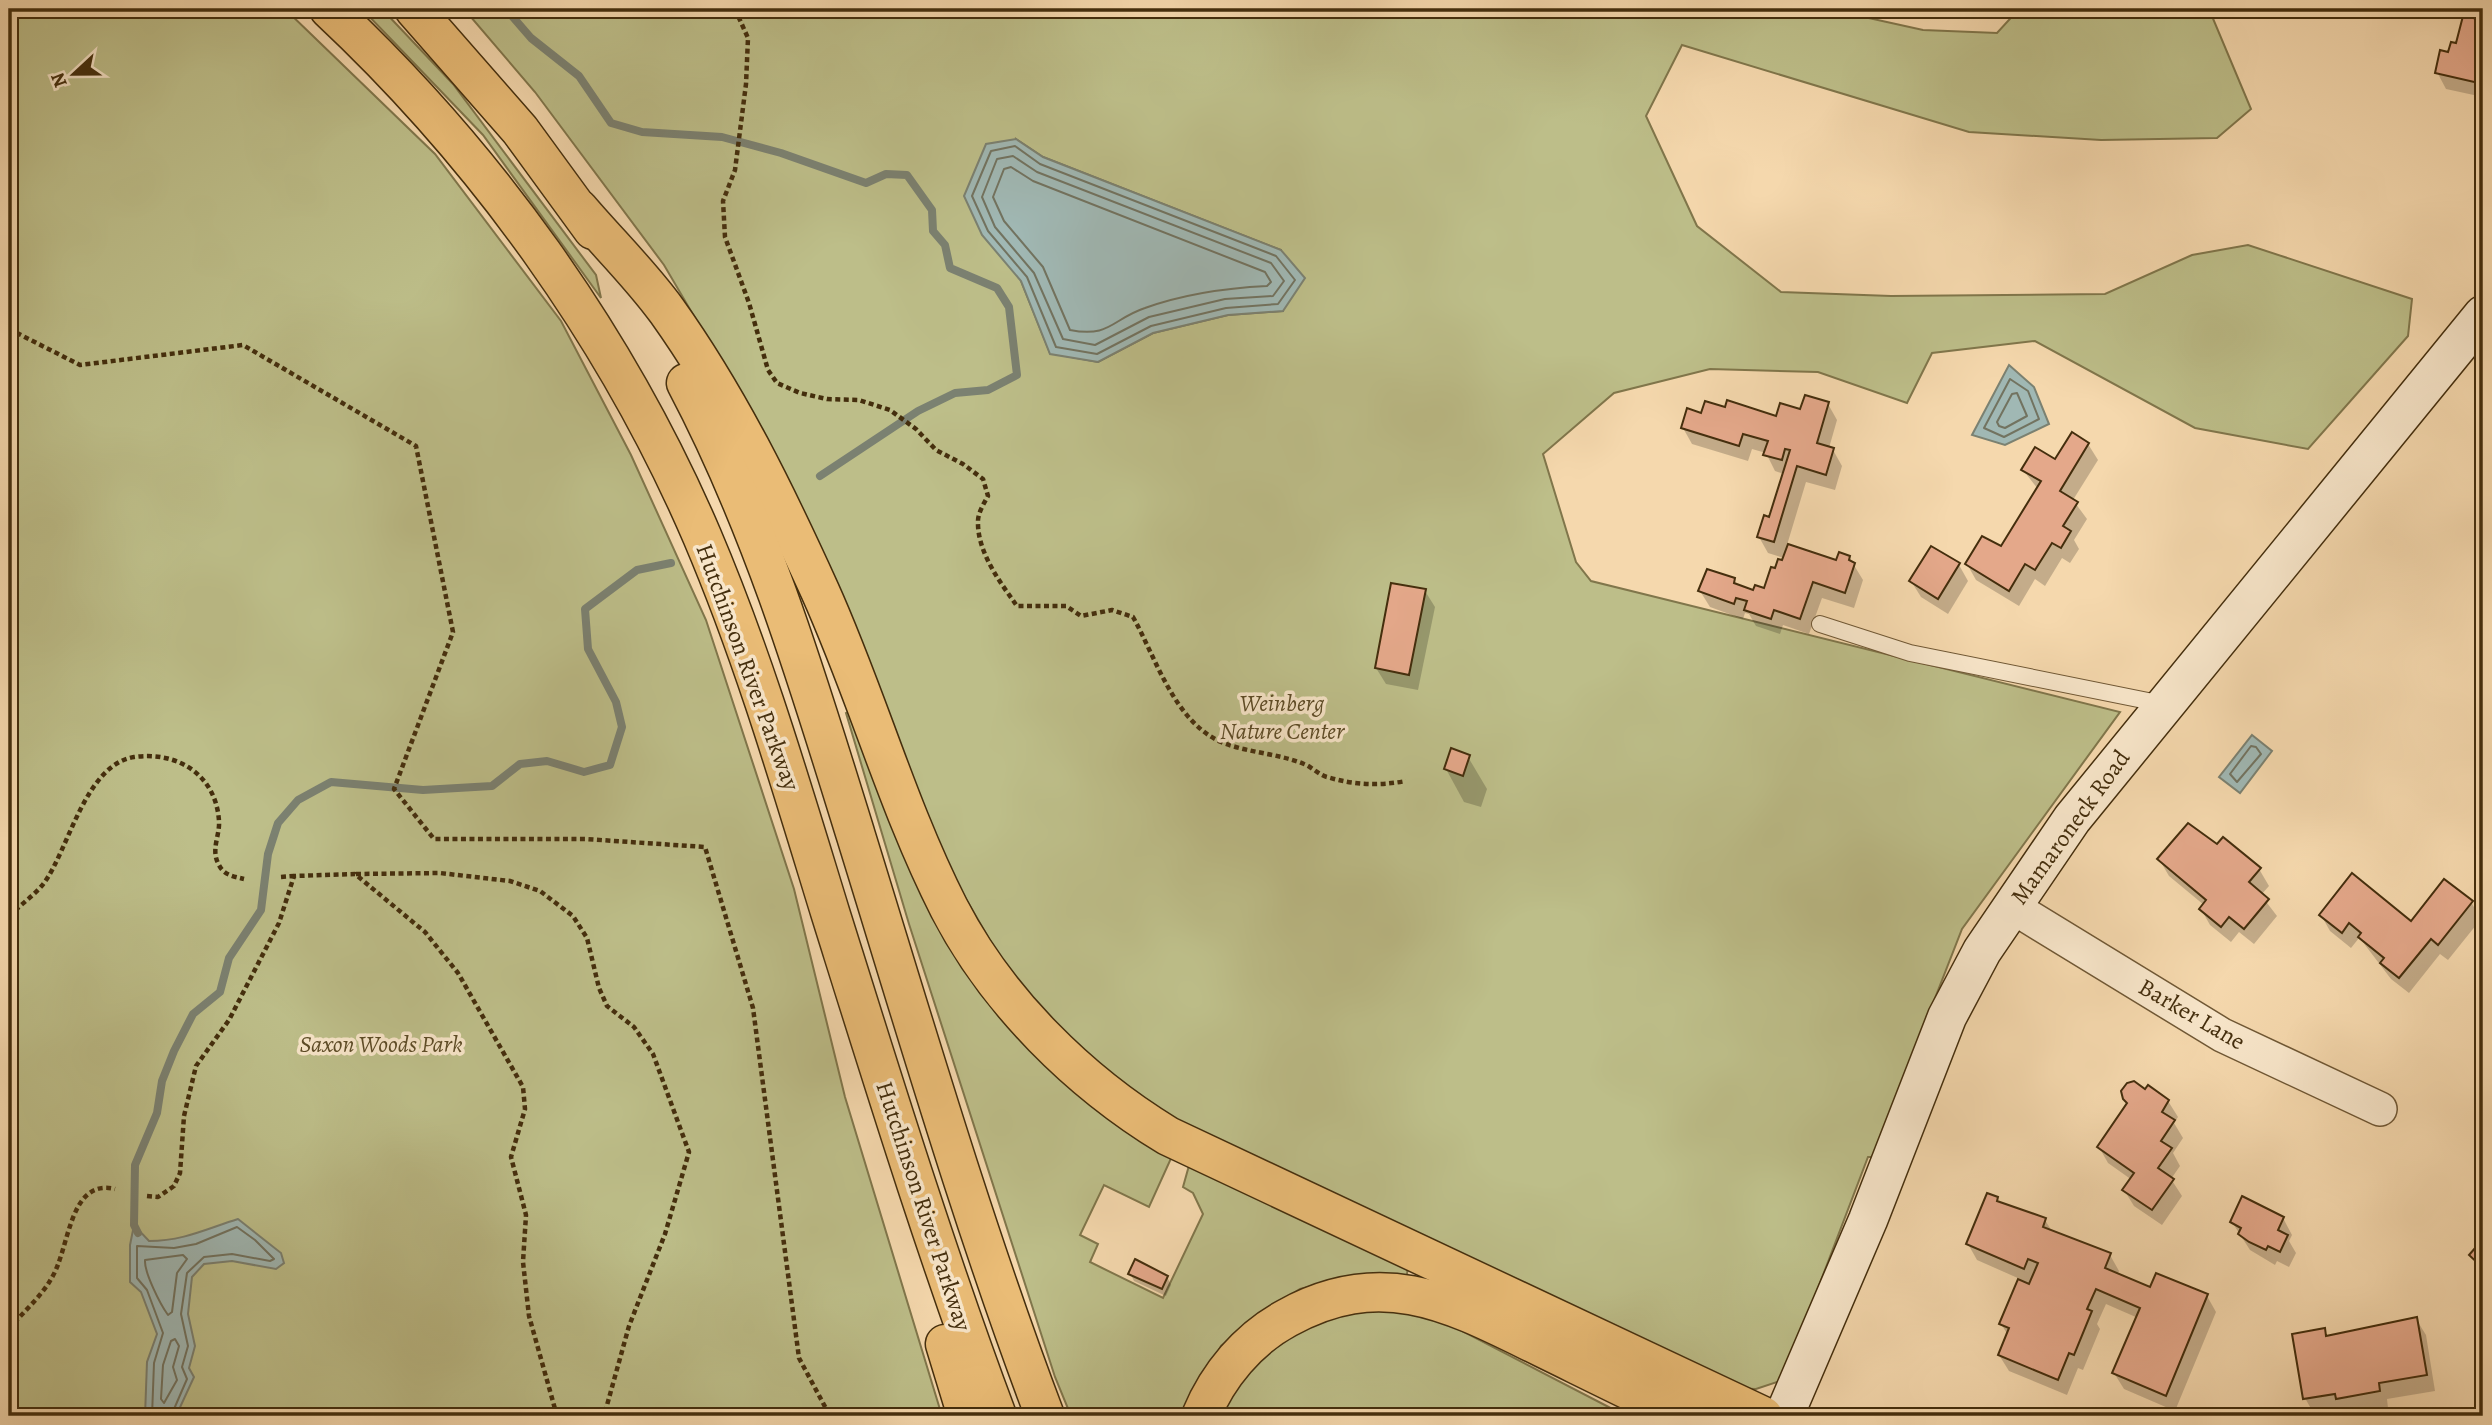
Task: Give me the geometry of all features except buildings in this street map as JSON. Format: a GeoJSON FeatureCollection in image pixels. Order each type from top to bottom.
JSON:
{"type":"FeatureCollection","features":[{"type":"Feature","properties":{"kind":"highway","name":"Hutchinson River Parkway"},"geometry":{"type":"LineString","coordinates":[[329,9],[372,49],[439,122],[502,199],[587,318],[660,448],[701,535],[771,719],[932,1237],[997,1416]]}},
{"type":"Feature","properties":{"kind":"highway","name":"Hutchinson River Parkway"},"geometry":{"type":"LineString","coordinates":[[414,9],[520,130],[579,209],[632,290],[682,375],[747,509],[797,646],[957,1165],[1045,1416]]}},
{"type":"Feature","properties":{"kind":"highway"},"geometry":{"type":"LineString","coordinates":[[579,209],[666,310],[737,422],[822,595],[936,882],[967,940],[1031,1024],[1108,1094],[1168,1136],[1763,1416]]}},
{"type":"Feature","properties":{"kind":"highway"},"geometry":{"type":"LineString","coordinates":[[901,1137],[926,1283],[967,1416]]}},
{"type":"Feature","properties":{"kind":"highway"},"geometry":{"type":"LineString","coordinates":[[1201,1416],[1231,1365],[1263,1333],[1318,1303],[1379,1291],[1400,1292],[1446,1302],[1683,1416]]}},
{"type":"Feature","properties":{"kind":"street","name":"Mamaroneck Road"},"geometry":{"type":"LineString","coordinates":[[1784,1416],[1868,1220],[1947,1017],[1982,951],[2072,819],[2163,704],[2483,315]]}},
{"type":"Feature","properties":{"kind":"street","name":"Barker Lane"},"geometry":{"type":"LineString","coordinates":[[2011,906],[2222,1035],[2380,1109]]}},
{"type":"Feature","properties":{"kind":"lane"},"geometry":{"type":"LineString","coordinates":[[1820,624],[1910,653],[2163,704]]}},
{"type":"Feature","properties":{"kind":"path"},"geometry":{"type":"LineString","coordinates":[[734,9],[748,38],[735,170],[723,201],[725,237],[749,303],[768,370],[777,383],[800,393],[827,399],[859,400],[890,410],[916,429],[936,450],[963,464],[982,479],[988,496],[977,520],[982,546],[998,580],[1017,606],[1066,606],[1081,617],[1112,610],[1133,617],[1159,672],[1189,716],[1218,740],[1248,751],[1307,764],[1324,777],[1378,786],[1406,782]]}},
{"type":"Feature","properties":{"kind":"path"},"geometry":{"type":"LineString","coordinates":[[9,329],[80,365],[243,345],[416,446],[453,632],[394,789],[435,839],[585,839],[705,847],[753,1008],[799,1358],[830,1416]]}},
{"type":"Feature","properties":{"kind":"path"},"geometry":{"type":"LineString","coordinates":[[9,916],[44,884],[92,788],[109,771],[131,758],[153,756],[180,761],[198,771],[212,794],[219,822],[215,845],[217,862],[227,875],[244,879]]}},
{"type":"Feature","properties":{"kind":"path"},"geometry":{"type":"LineString","coordinates":[[281,877],[440,873],[510,880],[540,891],[573,916],[587,938],[599,988],[607,1006],[634,1027],[653,1054],[689,1152],[666,1234],[629,1326],[604,1416]]}},
{"type":"Feature","properties":{"kind":"path"},"geometry":{"type":"LineString","coordinates":[[355,874],[425,932],[458,973],[523,1087],[525,1109],[511,1157],[526,1215],[523,1262],[529,1316],[557,1416]]}},
{"type":"Feature","properties":{"kind":"path"},"geometry":{"type":"LineString","coordinates":[[147,1196],[158,1197],[174,1186],[180,1173],[184,1116],[196,1066],[235,1008],[279,923],[294,876]]}},
{"type":"Feature","properties":{"kind":"path"},"geometry":{"type":"LineString","coordinates":[[9,1329],[52,1279],[78,1204],[88,1192],[102,1186],[115,1189]]}},
{"type":"Feature","properties":{"kind":"green space","name":"Saxon Woods Park"},"geometry":{"type":"Polygon","coordinates":[[[9,9],[285,9],[435,154],[561,321],[631,455],[706,620],[794,889],[845,1097],[942,1416],[9,1416],[9,9]]]}},
{"type":"Feature","properties":{"kind":"green space"},"geometry":{"type":"Polygon","coordinates":[[[362,9],[382,9],[453,84],[596,275],[601,298],[483,135],[362,9]]]}},
{"type":"Feature","properties":{"kind":"green space","name":"Weinberg Nature Center"},"geometry":{"type":"Polygon","coordinates":[[[464,9],[1828,9],[1923,30],[1997,33],[2019,9],[2209,9],[2251,109],[2217,138],[2101,140],[1969,132],[1682,45],[1646,116],[1697,226],[1781,292],[1891,296],[2105,294],[2192,255],[2248,245],[2412,299],[2408,336],[2308,449],[2195,428],[2035,341],[1932,353],[1907,403],[1818,372],[1710,369],[1614,393],[1543,454],[1576,562],[1591,581],[2120,712],[1962,929],[1873,1157],[1868,1157],[1783,1380],[1756,1389],[1725,1388],[1212,1145],[1137,1095],[1053,1026],[999,956],[947,866],[749,410],[664,265],[535,92],[464,9]],[[1016,139],[1021,281],[1050,353],[1098,362],[1153,333],[1228,315],[1283,311],[1281,250],[1043,157],[1016,139]]]}},
{"type":"Feature","properties":{"kind":"green space"},"geometry":{"type":"Polygon","coordinates":[[[855,709],[967,967],[1173,1154],[1149,1207],[1104,1185],[1080,1235],[1098,1244],[1090,1262],[1163,1298],[1203,1214],[1193,1193],[1183,1187],[1190,1162],[1408,1263],[1407,1275],[1351,1277],[1300,1289],[1255,1318],[1221,1346],[1188,1416],[1071,1416],[1055,1377],[909,924],[846,713],[855,709]]]}},
{"type":"Feature","properties":{"kind":"green space"},"geometry":{"type":"Polygon","coordinates":[[[1372,1307],[1416,1307],[1626,1416],[1217,1416],[1248,1361],[1311,1321],[1372,1307]]]}},
{"type":"Feature","properties":{"kind":"water"},"geometry":{"type":"Polygon","coordinates":[[[1016,139],[1043,157],[1281,250],[1305,278],[1283,311],[1228,315],[1153,333],[1098,362],[1050,354],[1021,281],[982,235],[964,196],[986,144],[1016,139]]]}},
{"type":"Feature","properties":{"kind":"water"},"geometry":{"type":"Polygon","coordinates":[[[2009,365],[2034,387],[2049,424],[2005,445],[1972,435],[2009,365]]]}},
{"type":"Feature","properties":{"kind":"water"},"geometry":{"type":"Polygon","coordinates":[[[2252,735],[2272,751],[2240,793],[2219,777],[2252,735]]]}},
{"type":"Feature","properties":{"kind":"water"},"geometry":{"type":"Polygon","coordinates":[[[238,1219],[281,1253],[284,1263],[276,1269],[232,1261],[204,1264],[192,1277],[188,1314],[195,1346],[189,1368],[194,1377],[176,1416],[145,1416],[147,1362],[157,1334],[141,1292],[130,1282],[130,1245],[134,1225],[149,1241],[194,1234],[238,1219]]]}},
{"type":"Feature","properties":{"kind":"waterway"},"geometry":{"type":"LineString","coordinates":[[506,9],[531,38],[579,76],[611,123],[642,132],[722,137],[781,153],[866,183],[886,174],[907,175],[932,210],[933,231],[945,245],[950,268],[997,288],[1009,307],[1017,375],[988,390],[955,393],[918,411],[820,476]]}},
{"type":"Feature","properties":{"kind":"waterway"},"geometry":{"type":"LineString","coordinates":[[138,1233],[134,1225],[135,1165],[157,1113],[162,1081],[193,1014],[220,992],[229,958],[261,910],[268,854],[278,823],[298,800],[331,782],[423,790],[492,786],[520,764],[547,761],[584,772],[610,765],[622,727],[616,702],[588,649],[585,609],[637,570],[671,563]]}}]}
